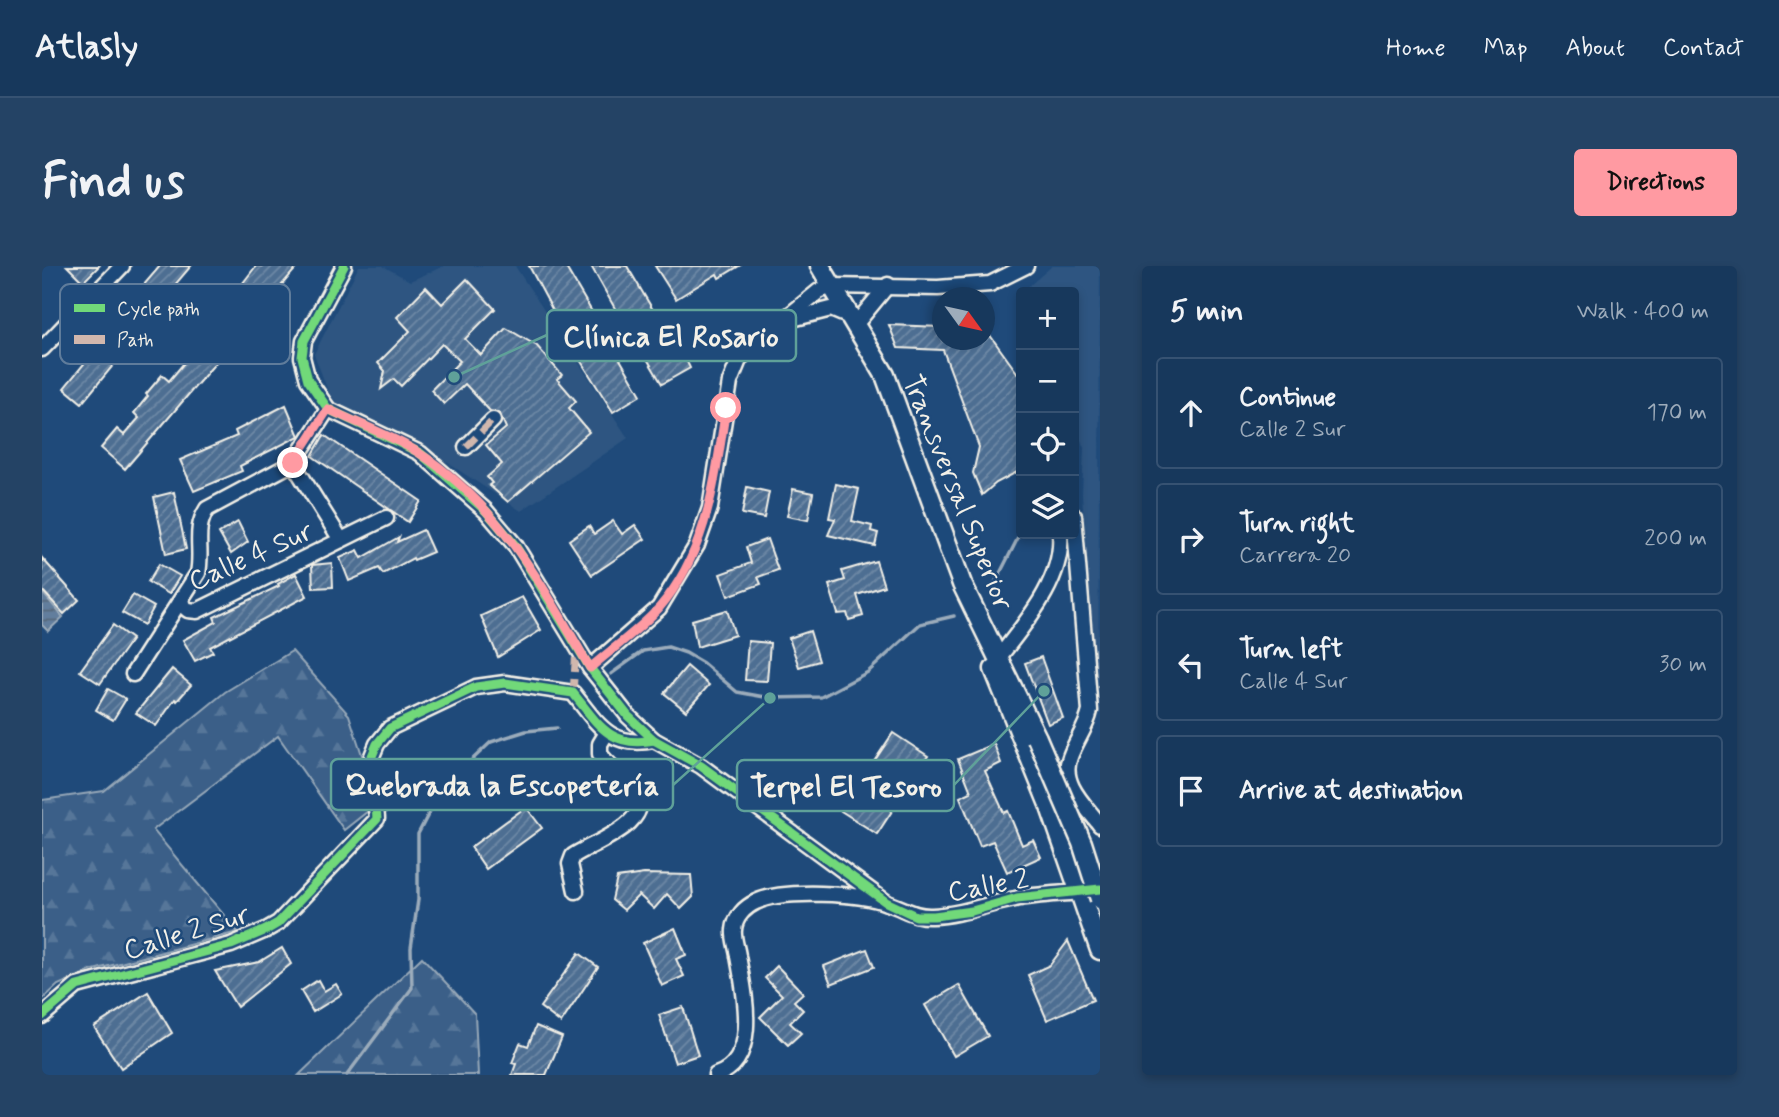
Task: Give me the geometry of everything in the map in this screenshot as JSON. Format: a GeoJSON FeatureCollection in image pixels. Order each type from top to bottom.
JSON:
{"type":"FeatureCollection","features":[{"type":"Feature","properties":{"kind":"main road","name":"Transversal Superior"},"geometry":{"type":"LineString","coordinates":[[820,266],[885,375],[964,587],[1000,656],[1037,738],[1082,843],[1100,899]]}},
{"type":"Feature","properties":{"kind":"main road"},"geometry":{"type":"LineString","coordinates":[[964,587],[1100,950]]}},
{"type":"Feature","properties":{"kind":"street"},"geometry":{"type":"LineString","coordinates":[[105,284],[122,266]]}},
{"type":"Feature","properties":{"kind":"street"},"geometry":{"type":"LineString","coordinates":[[344,266],[304,341],[302,357],[308,380],[328,409],[419,453],[486,511],[515,545],[590,668],[628,716],[654,740],[701,766],[886,902]]}},
{"type":"Feature","properties":{"kind":"street"},"geometry":{"type":"LineString","coordinates":[[590,668],[659,608],[686,565],[710,508],[730,382],[738,360],[819,291],[832,286],[938,288],[990,284],[1026,266]]}},
{"type":"Feature","properties":{"kind":"street"},"geometry":{"type":"LineString","coordinates":[[778,325],[806,313],[831,309],[852,321],[888,285]]}},
{"type":"Feature","properties":{"kind":"street"},"geometry":{"type":"LineString","coordinates":[[42,349],[60,330]]}},
{"type":"Feature","properties":{"kind":"street","name":"Calle 4 Sur"},"geometry":{"type":"LineString","coordinates":[[133,674],[198,573],[200,520],[207,509],[293,463],[328,409]]}},
{"type":"Feature","properties":{"kind":"street"},"geometry":{"type":"LineString","coordinates":[[466,447],[493,420]]}},
{"type":"Feature","properties":{"kind":"street","name":"Calle 4 Sur"},"geometry":{"type":"LineString","coordinates":[[293,463],[341,540]]}},
{"type":"Feature","properties":{"kind":"street","name":"Calle 4 Sur"},"geometry":{"type":"LineString","coordinates":[[180,603],[188,610],[197,611],[386,519]]}},
{"type":"Feature","properties":{"kind":"street"},"geometry":{"type":"LineString","coordinates":[[1000,656],[1054,576],[1062,547],[1061,539]]}},
{"type":"Feature","properties":{"kind":"street"},"geometry":{"type":"LineString","coordinates":[[1076,539],[1090,711],[1087,725],[1068,766],[1073,789],[1097,819]]}},
{"type":"Feature","properties":{"kind":"street","name":"Calle 2 Sur"},"geometry":{"type":"LineString","coordinates":[[42,1016],[77,986],[231,945],[278,923],[377,819],[372,756],[383,734],[390,727],[476,687],[505,683],[573,693],[606,734]]}},
{"type":"Feature","properties":{"kind":"street"},"geometry":{"type":"LineString","coordinates":[[576,891],[570,864],[573,856],[628,826],[638,813],[638,795],[600,754],[600,744],[606,734],[644,742],[654,740]]}},
{"type":"Feature","properties":{"kind":"street"},"geometry":{"type":"LineString","coordinates":[[1073,874],[1100,877]]}},
{"type":"Feature","properties":{"kind":"street","name":"Calle 2"},"geometry":{"type":"LineString","coordinates":[[716,1075],[728,1071],[738,1059],[744,1044],[746,1025],[733,930],[742,911],[757,901],[807,895],[886,902],[916,916],[934,916],[972,911],[1017,898],[1100,890]]}},
{"type":"Feature","properties":{"kind":"shaded area"},"geometry":{"type":"Polygon","coordinates":[[[359,266],[383,266],[410,281],[444,266],[515,266],[628,438],[521,511],[431,452],[336,402],[328,391],[314,354],[359,266]]]}},
{"type":"Feature","properties":{"kind":"shaded area"},"geometry":{"type":"Polygon","coordinates":[[[1052,266],[1100,266],[1098,726],[1082,494],[1084,448],[1079,436],[1079,287],[1028,287],[1052,266]]]}},
{"type":"Feature","properties":{"kind":"shaded area"},"geometry":{"type":"Polygon","coordinates":[[[42,592],[63,617],[48,631],[42,625],[42,592]]]}},
{"type":"Feature","properties":{"kind":"green space"},"geometry":{"type":"Polygon","coordinates":[[[292,651],[349,715],[362,755],[368,811],[344,830],[278,736],[153,830],[238,932],[90,971],[58,985],[42,1000],[42,800],[104,791],[225,692],[292,651]]]}},
{"type":"Feature","properties":{"kind":"green space"},"geometry":{"type":"Polygon","coordinates":[[[422,957],[475,1014],[478,1075],[299,1075],[422,957]]]}},
{"type":"Feature","properties":{"kind":"building"},"geometry":{"type":"Polygon","coordinates":[[[67,266],[99,266],[83,282],[67,266]]]}},
{"type":"Feature","properties":{"kind":"building"},"geometry":{"type":"Polygon","coordinates":[[[160,266],[191,266],[176,284],[145,284],[160,266]]]}},
{"type":"Feature","properties":{"kind":"building"},"geometry":{"type":"Polygon","coordinates":[[[256,266],[298,266],[283,284],[242,284],[256,266]]]}},
{"type":"Feature","properties":{"kind":"building"},"geometry":{"type":"Polygon","coordinates":[[[529,266],[565,266],[641,395],[613,412],[575,352],[529,266]]]}},
{"type":"Feature","properties":{"kind":"building"},"geometry":{"type":"Polygon","coordinates":[[[591,266],[627,266],[659,320],[665,316],[690,368],[662,384],[646,357],[633,324],[626,328],[591,266]]]}},
{"type":"Feature","properties":{"kind":"building"},"geometry":{"type":"Polygon","coordinates":[[[655,266],[739,266],[719,278],[717,274],[676,299],[655,266]]]}},
{"type":"Feature","properties":{"kind":"building"},"geometry":{"type":"Polygon","coordinates":[[[467,279],[495,309],[465,339],[481,355],[506,328],[537,346],[562,375],[557,379],[576,401],[569,408],[589,432],[508,502],[489,485],[492,483],[487,477],[502,464],[486,445],[506,428],[500,414],[490,411],[465,384],[444,404],[431,390],[460,361],[442,344],[401,386],[394,379],[381,389],[385,371],[378,363],[410,331],[397,317],[426,287],[442,304],[467,279]]]}},
{"type":"Feature","properties":{"kind":"building"},"geometry":{"type":"Polygon","coordinates":[[[889,325],[932,327],[932,350],[898,348],[889,325]]]}},
{"type":"Feature","properties":{"kind":"building"},"geometry":{"type":"Polygon","coordinates":[[[995,342],[1016,371],[1016,473],[996,483],[982,495],[973,473],[979,447],[943,350],[995,350],[995,342]]]}},
{"type":"Feature","properties":{"kind":"building"},"geometry":{"type":"Polygon","coordinates":[[[84,364],[114,364],[82,403],[64,388],[84,364]]]}},
{"type":"Feature","properties":{"kind":"building"},"geometry":{"type":"Polygon","coordinates":[[[183,364],[214,364],[125,469],[101,448],[117,429],[124,435],[139,418],[134,413],[162,375],[169,381],[183,364]]]}},
{"type":"Feature","properties":{"kind":"building"},"geometry":{"type":"Polygon","coordinates":[[[286,405],[299,436],[240,466],[242,471],[194,491],[180,460],[237,436],[235,431],[286,405]]]}},
{"type":"Feature","properties":{"kind":"building"},"geometry":{"type":"Polygon","coordinates":[[[324,435],[421,501],[408,522],[312,456],[324,435]]]}},
{"type":"Feature","properties":{"kind":"building"},"geometry":{"type":"Polygon","coordinates":[[[836,484],[859,489],[852,521],[872,526],[871,531],[878,533],[875,546],[828,535],[835,519],[829,518],[836,484]]]}},
{"type":"Feature","properties":{"kind":"building"},"geometry":{"type":"Polygon","coordinates":[[[747,487],[769,492],[764,518],[742,514],[747,487]]]}},
{"type":"Feature","properties":{"kind":"building"},"geometry":{"type":"Polygon","coordinates":[[[793,489],[813,493],[808,520],[787,516],[793,489]]]}},
{"type":"Feature","properties":{"kind":"building"},"geometry":{"type":"Polygon","coordinates":[[[174,492],[186,549],[166,554],[154,497],[174,492]]]}},
{"type":"Feature","properties":{"kind":"building"},"geometry":{"type":"Polygon","coordinates":[[[613,521],[622,534],[635,525],[645,539],[592,575],[569,540],[589,526],[594,534],[613,521]]]}},
{"type":"Feature","properties":{"kind":"building"},"geometry":{"type":"Polygon","coordinates":[[[238,522],[248,542],[231,554],[219,533],[238,522]]]}},
{"type":"Feature","properties":{"kind":"building"},"geometry":{"type":"Polygon","coordinates":[[[423,530],[433,552],[414,560],[413,558],[383,574],[379,568],[349,581],[340,558],[358,550],[362,558],[399,537],[397,542],[423,530]]]}},
{"type":"Feature","properties":{"kind":"building"},"geometry":{"type":"Polygon","coordinates":[[[767,539],[778,570],[758,577],[761,584],[728,596],[720,574],[751,563],[746,547],[767,539]]]}},
{"type":"Feature","properties":{"kind":"building"},"geometry":{"type":"Polygon","coordinates":[[[42,558],[79,600],[64,614],[42,590],[42,558]]]}},
{"type":"Feature","properties":{"kind":"building"},"geometry":{"type":"Polygon","coordinates":[[[876,561],[884,586],[857,595],[863,616],[849,620],[847,613],[838,614],[829,585],[845,580],[842,571],[876,561]]]}},
{"type":"Feature","properties":{"kind":"building"},"geometry":{"type":"Polygon","coordinates":[[[332,563],[333,587],[313,588],[312,565],[332,563]]]}},
{"type":"Feature","properties":{"kind":"building"},"geometry":{"type":"Polygon","coordinates":[[[159,564],[180,576],[169,594],[148,582],[159,564]]]}},
{"type":"Feature","properties":{"kind":"building"},"geometry":{"type":"Polygon","coordinates":[[[296,574],[307,596],[210,647],[213,652],[195,661],[183,640],[216,622],[214,617],[279,586],[278,584],[296,574]]]}},
{"type":"Feature","properties":{"kind":"building"},"geometry":{"type":"Polygon","coordinates":[[[133,595],[154,607],[144,625],[122,613],[133,595]]]}},
{"type":"Feature","properties":{"kind":"building"},"geometry":{"type":"Polygon","coordinates":[[[522,597],[541,630],[498,657],[481,616],[522,597]]]}},
{"type":"Feature","properties":{"kind":"building"},"geometry":{"type":"Polygon","coordinates":[[[727,610],[735,635],[697,647],[692,620],[727,610]]]}},
{"type":"Feature","properties":{"kind":"building"},"geometry":{"type":"Polygon","coordinates":[[[113,625],[132,639],[100,684],[80,671],[113,625]]]}},
{"type":"Feature","properties":{"kind":"building"},"geometry":{"type":"Polygon","coordinates":[[[810,631],[819,661],[799,667],[789,638],[810,631]]]}},
{"type":"Feature","properties":{"kind":"building"},"geometry":{"type":"Polygon","coordinates":[[[748,641],[770,643],[767,681],[745,680],[748,641]]]}},
{"type":"Feature","properties":{"kind":"building"},"geometry":{"type":"Polygon","coordinates":[[[1041,657],[1063,718],[1048,724],[1025,663],[1041,657]]]}},
{"type":"Feature","properties":{"kind":"building"},"geometry":{"type":"Polygon","coordinates":[[[687,666],[709,685],[686,711],[664,693],[687,666]]]}},
{"type":"Feature","properties":{"kind":"building"},"geometry":{"type":"Polygon","coordinates":[[[172,669],[191,685],[177,701],[175,699],[156,726],[136,713],[172,669]]]}},
{"type":"Feature","properties":{"kind":"building"},"geometry":{"type":"Polygon","coordinates":[[[108,689],[126,699],[113,720],[96,710],[108,689]]]}},
{"type":"Feature","properties":{"kind":"building"},"geometry":{"type":"Polygon","coordinates":[[[893,733],[928,756],[877,834],[841,811],[893,733]]]}},
{"type":"Feature","properties":{"kind":"building"},"geometry":{"type":"Polygon","coordinates":[[[994,744],[1001,763],[985,771],[1004,813],[1008,811],[1022,845],[1033,840],[1041,857],[1007,872],[993,841],[980,846],[960,797],[971,792],[958,759],[994,744]]]}},
{"type":"Feature","properties":{"kind":"building"},"geometry":{"type":"Polygon","coordinates":[[[526,807],[542,828],[486,869],[471,847],[526,807]]]}},
{"type":"Feature","properties":{"kind":"building"},"geometry":{"type":"Polygon","coordinates":[[[644,874],[691,875],[693,897],[681,909],[667,894],[654,909],[639,895],[624,910],[612,900],[617,878],[644,874]]]}},
{"type":"Feature","properties":{"kind":"building"},"geometry":{"type":"Polygon","coordinates":[[[675,928],[686,955],[676,959],[684,976],[662,986],[643,943],[675,928]]]}},
{"type":"Feature","properties":{"kind":"building"},"geometry":{"type":"Polygon","coordinates":[[[1068,941],[1093,1000],[1047,1020],[1028,975],[1050,965],[1068,941]]]}},
{"type":"Feature","properties":{"kind":"building"},"geometry":{"type":"Polygon","coordinates":[[[282,948],[291,964],[237,1007],[215,971],[259,962],[282,948]]]}},
{"type":"Feature","properties":{"kind":"building"},"geometry":{"type":"Polygon","coordinates":[[[867,949],[874,967],[831,984],[824,966],[867,949]]]}},
{"type":"Feature","properties":{"kind":"building"},"geometry":{"type":"Polygon","coordinates":[[[579,953],[598,967],[561,1023],[540,1007],[579,953]]]}},
{"type":"Feature","properties":{"kind":"building"},"geometry":{"type":"Polygon","coordinates":[[[777,966],[803,993],[794,1001],[803,1010],[790,1023],[801,1033],[788,1045],[760,1017],[782,995],[765,978],[777,966]]]}},
{"type":"Feature","properties":{"kind":"building"},"geometry":{"type":"Polygon","coordinates":[[[318,980],[324,991],[336,984],[342,994],[313,1012],[301,991],[318,980]]]}},
{"type":"Feature","properties":{"kind":"building"},"geometry":{"type":"Polygon","coordinates":[[[959,985],[988,1036],[954,1056],[925,1005],[959,985]]]}},
{"type":"Feature","properties":{"kind":"building"},"geometry":{"type":"Polygon","coordinates":[[[148,992],[172,1033],[121,1068],[94,1027],[148,992]]]}},
{"type":"Feature","properties":{"kind":"building"},"geometry":{"type":"Polygon","coordinates":[[[683,1007],[698,1055],[675,1063],[659,1015],[683,1007]]]}},
{"type":"Feature","properties":{"kind":"building"},"geometry":{"type":"Polygon","coordinates":[[[536,1026],[562,1037],[546,1075],[512,1075],[516,1064],[512,1063],[520,1043],[528,1046],[536,1026]]]}},
{"type":"Feature","properties":{"kind":"waterway"},"geometry":{"type":"LineString","coordinates":[[995,583],[1017,539]]}},
{"type":"Feature","properties":{"kind":"waterway"},"geometry":{"type":"LineString","coordinates":[[611,674],[643,651],[668,647],[703,663],[737,692],[770,698],[821,697],[868,672],[920,624],[954,616]]}},
{"type":"Feature","properties":{"kind":"waterway"},"geometry":{"type":"LineString","coordinates":[[347,1075],[412,988],[411,948],[418,900],[418,834],[442,788],[491,742],[526,731],[557,728]]}},
{"type":"Feature","properties":{"kind":"marked path"},"geometry":{"type":"LineString","coordinates":[[466,447],[493,420]]}},
{"type":"Feature","properties":{"kind":"marked path"},"geometry":{"type":"LineString","coordinates":[[573,693],[576,649]]}},
{"type":"Feature","properties":{"kind":"cycle path"},"geometry":{"type":"LineString","coordinates":[[344,266],[304,341],[302,357],[308,380],[328,409],[420,453],[486,511],[515,545],[590,668],[628,716],[654,740],[701,766],[886,902],[916,916],[972,911],[1017,898],[1100,889]]}},
{"type":"Feature","properties":{"kind":"cycle path"},"geometry":{"type":"LineString","coordinates":[[42,1016],[77,986],[231,945],[278,923],[377,819],[372,756],[377,744],[390,728],[476,687],[505,683],[573,693],[598,723],[615,737],[626,741],[654,740]]}},
{"type":"Feature","properties":{"kind":"place","name":"Clínica El Rosario"},"geometry":{"type":"Point","coordinates":[454,377]}},
{"type":"Feature","properties":{"kind":"place","name":"Terpel El Tesoro"},"geometry":{"type":"Point","coordinates":[1044,691]}},
{"type":"Feature","properties":{"kind":"place","name":"Quebrada la Escopetería"},"geometry":{"type":"Point","coordinates":[770,698]}},
{"type":"Feature","properties":{"kind":"route"},"geometry":{"type":"LineString","coordinates":[[293,463],[328,409],[397,440],[419,453],[464,488],[515,545],[590,668],[659,608],[697,545],[710,508],[726,408]]}}]}
